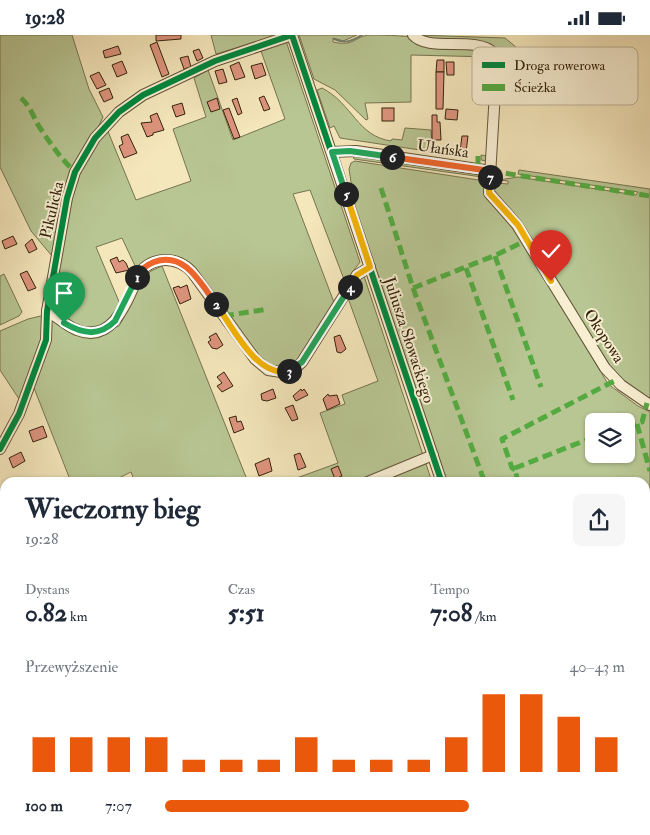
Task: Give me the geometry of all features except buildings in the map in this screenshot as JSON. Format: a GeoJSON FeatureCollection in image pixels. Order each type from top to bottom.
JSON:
{"type":"FeatureCollection","features":[{"type":"Feature","properties":{"kind":"street","name":"Juliusza Słowackiego"},"geometry":{"type":"LineString","coordinates":[[292,35],[440,477]]}},
{"type":"Feature","properties":{"kind":"street","name":"Pikulicka"},"geometry":{"type":"LineString","coordinates":[[0,449],[9,436],[34,376],[46,340],[47,311],[60,230],[72,179],[86,151],[104,127],[143,95],[215,61],[292,35]]}},
{"type":"Feature","properties":{"kind":"street","name":"Okopowa"},"geometry":{"type":"LineString","coordinates":[[413,35],[424,41],[484,47]]}},
{"type":"Feature","properties":{"kind":"street","name":"Okopowa"},"geometry":{"type":"LineString","coordinates":[[494,105],[489,193],[518,225],[606,368],[621,385],[650,405]]}},
{"type":"Feature","properties":{"kind":"street","name":"Ułańska"},"geometry":{"type":"LineString","coordinates":[[332,152],[350,151],[491,171]]}},
{"type":"Feature","properties":{"kind":"street"},"geometry":{"type":"LineString","coordinates":[[47,311],[78,331],[89,333],[102,331],[115,321],[140,272],[145,266],[164,260],[178,261],[192,272],[259,363],[272,371],[286,372],[302,362],[357,275],[370,267]]}},
{"type":"Feature","properties":{"kind":"street"},"geometry":{"type":"LineString","coordinates":[[379,477],[433,455]]}},
{"type":"Feature","properties":{"kind":"green space"},"geometry":{"type":"Polygon","coordinates":[[[0,35],[72,35],[89,89],[103,117],[94,136],[74,166],[52,256],[31,231],[0,167],[0,35]]]}},
{"type":"Feature","properties":{"kind":"green space"},"geometry":{"type":"Polygon","coordinates":[[[211,35],[279,35],[216,54],[211,35]]]}},
{"type":"Feature","properties":{"kind":"green space"},"geometry":{"type":"Polygon","coordinates":[[[299,35],[357,35],[343,41],[333,38],[333,42],[340,43],[350,42],[370,35],[416,37],[451,42],[472,48],[472,57],[411,55],[411,102],[365,103],[368,119],[366,120],[335,90],[314,79],[299,35]]]}},
{"type":"Feature","properties":{"kind":"green space"},"geometry":{"type":"Polygon","coordinates":[[[417,35],[505,38],[516,47],[494,47],[487,44],[425,38],[417,35]]]}},
{"type":"Feature","properties":{"kind":"green space"},"geometry":{"type":"Polygon","coordinates":[[[286,41],[360,262],[345,282],[310,190],[293,194],[335,305],[292,368],[267,366],[176,258],[137,270],[122,238],[96,247],[120,304],[117,313],[104,325],[82,328],[74,326],[51,309],[67,209],[83,165],[107,129],[136,200],[191,181],[173,129],[206,117],[194,78],[208,70],[233,140],[285,119],[261,51],[286,41]]]}},
{"type":"Feature","properties":{"kind":"green space"},"geometry":{"type":"Polygon","coordinates":[[[322,88],[341,102],[370,133],[391,141],[392,139],[402,140],[405,128],[431,130],[432,147],[453,150],[453,155],[340,138],[334,126],[330,128],[317,90],[322,88]]]}},
{"type":"Feature","properties":{"kind":"green space"},"geometry":{"type":"Polygon","coordinates":[[[490,105],[487,161],[481,160],[481,155],[487,156],[490,105]]]}},
{"type":"Feature","properties":{"kind":"green space"},"geometry":{"type":"Polygon","coordinates":[[[353,156],[477,174],[482,177],[354,159],[353,156]]]}},
{"type":"Feature","properties":{"kind":"green space"},"geometry":{"type":"Polygon","coordinates":[[[355,161],[485,181],[522,237],[608,384],[638,406],[650,412],[650,477],[445,477],[349,190],[352,188],[349,169],[351,163],[355,161]]]}},
{"type":"Feature","properties":{"kind":"green space"},"geometry":{"type":"Polygon","coordinates":[[[519,170],[650,189],[650,403],[617,377],[493,190],[496,183],[508,184],[508,181],[499,180],[518,177],[636,195],[638,192],[518,174],[519,170]]]}},
{"type":"Feature","properties":{"kind":"green space"},"geometry":{"type":"Polygon","coordinates":[[[162,266],[246,477],[133,477],[131,472],[121,477],[69,477],[34,388],[49,315],[75,331],[111,329],[119,326],[142,280],[151,271],[162,266]]]}},
{"type":"Feature","properties":{"kind":"green space"},"geometry":{"type":"Polygon","coordinates":[[[4,274],[22,312],[19,316],[0,325],[0,276],[4,274]]]}},
{"type":"Feature","properties":{"kind":"green space"},"geometry":{"type":"Polygon","coordinates":[[[364,276],[423,455],[372,477],[300,477],[338,463],[320,413],[345,404],[342,395],[378,381],[348,298],[358,279],[364,276]]]}},
{"type":"Feature","properties":{"kind":"green space"},"geometry":{"type":"Polygon","coordinates":[[[45,315],[43,335],[21,402],[0,370],[0,331],[28,319],[45,315]]]}},
{"type":"Feature","properties":{"kind":"green space"},"geometry":{"type":"Polygon","coordinates":[[[426,464],[430,477],[390,477],[426,464]]]}},
{"type":"Feature","properties":{"kind":"waterway"},"geometry":{"type":"LineString","coordinates":[[334,39],[348,41],[362,35]]}},
{"type":"Feature","properties":{"kind":"marked path"},"geometry":{"type":"LineString","coordinates":[[21,98],[52,146],[75,172]]}},
{"type":"Feature","properties":{"kind":"marked path"},"geometry":{"type":"LineString","coordinates":[[478,156],[478,169]]}},
{"type":"Feature","properties":{"kind":"marked path"},"geometry":{"type":"LineString","coordinates":[[491,171],[650,196]]}},
{"type":"Feature","properties":{"kind":"marked path"},"geometry":{"type":"LineString","coordinates":[[381,188],[413,288],[483,477]]}},
{"type":"Feature","properties":{"kind":"marked path"},"geometry":{"type":"LineString","coordinates":[[413,288],[496,255],[527,240]]}},
{"type":"Feature","properties":{"kind":"marked path"},"geometry":{"type":"LineString","coordinates":[[495,256],[541,387]]}},
{"type":"Feature","properties":{"kind":"marked path"},"geometry":{"type":"LineString","coordinates":[[466,268],[513,400]]}},
{"type":"Feature","properties":{"kind":"marked path"},"geometry":{"type":"LineString","coordinates":[[224,316],[268,309]]}},
{"type":"Feature","properties":{"kind":"marked path"},"geometry":{"type":"LineString","coordinates":[[515,470],[512,468],[502,439],[616,380]]}},
{"type":"Feature","properties":{"kind":"marked path"},"geometry":{"type":"LineString","coordinates":[[635,424],[642,422],[647,403]]}},
{"type":"Feature","properties":{"kind":"marked path"},"geometry":{"type":"LineString","coordinates":[[637,424],[650,471]]}},
{"type":"Feature","properties":{"kind":"marked path"},"geometry":{"type":"LineString","coordinates":[[517,477],[515,468],[585,441]]}},
{"type":"Feature","properties":{"kind":"cycle path"},"geometry":{"type":"LineString","coordinates":[[292,35],[440,477]]}},
{"type":"Feature","properties":{"kind":"cycle path"},"geometry":{"type":"LineString","coordinates":[[0,449],[19,414],[46,340],[47,311],[67,198],[75,172],[95,138],[119,112],[143,95],[215,61],[292,35]]}},
{"type":"Feature","properties":{"kind":"route"},"geometry":{"type":"LineString","coordinates":[[64,323],[78,331],[89,333],[102,331],[115,321],[140,272],[145,266],[157,261],[178,261],[186,265],[192,272],[262,366],[276,372],[286,372],[295,369],[308,354],[357,275],[363,269],[370,267],[332,152],[336,151],[356,151],[491,171],[489,193],[518,225],[551,281]]}}]}
